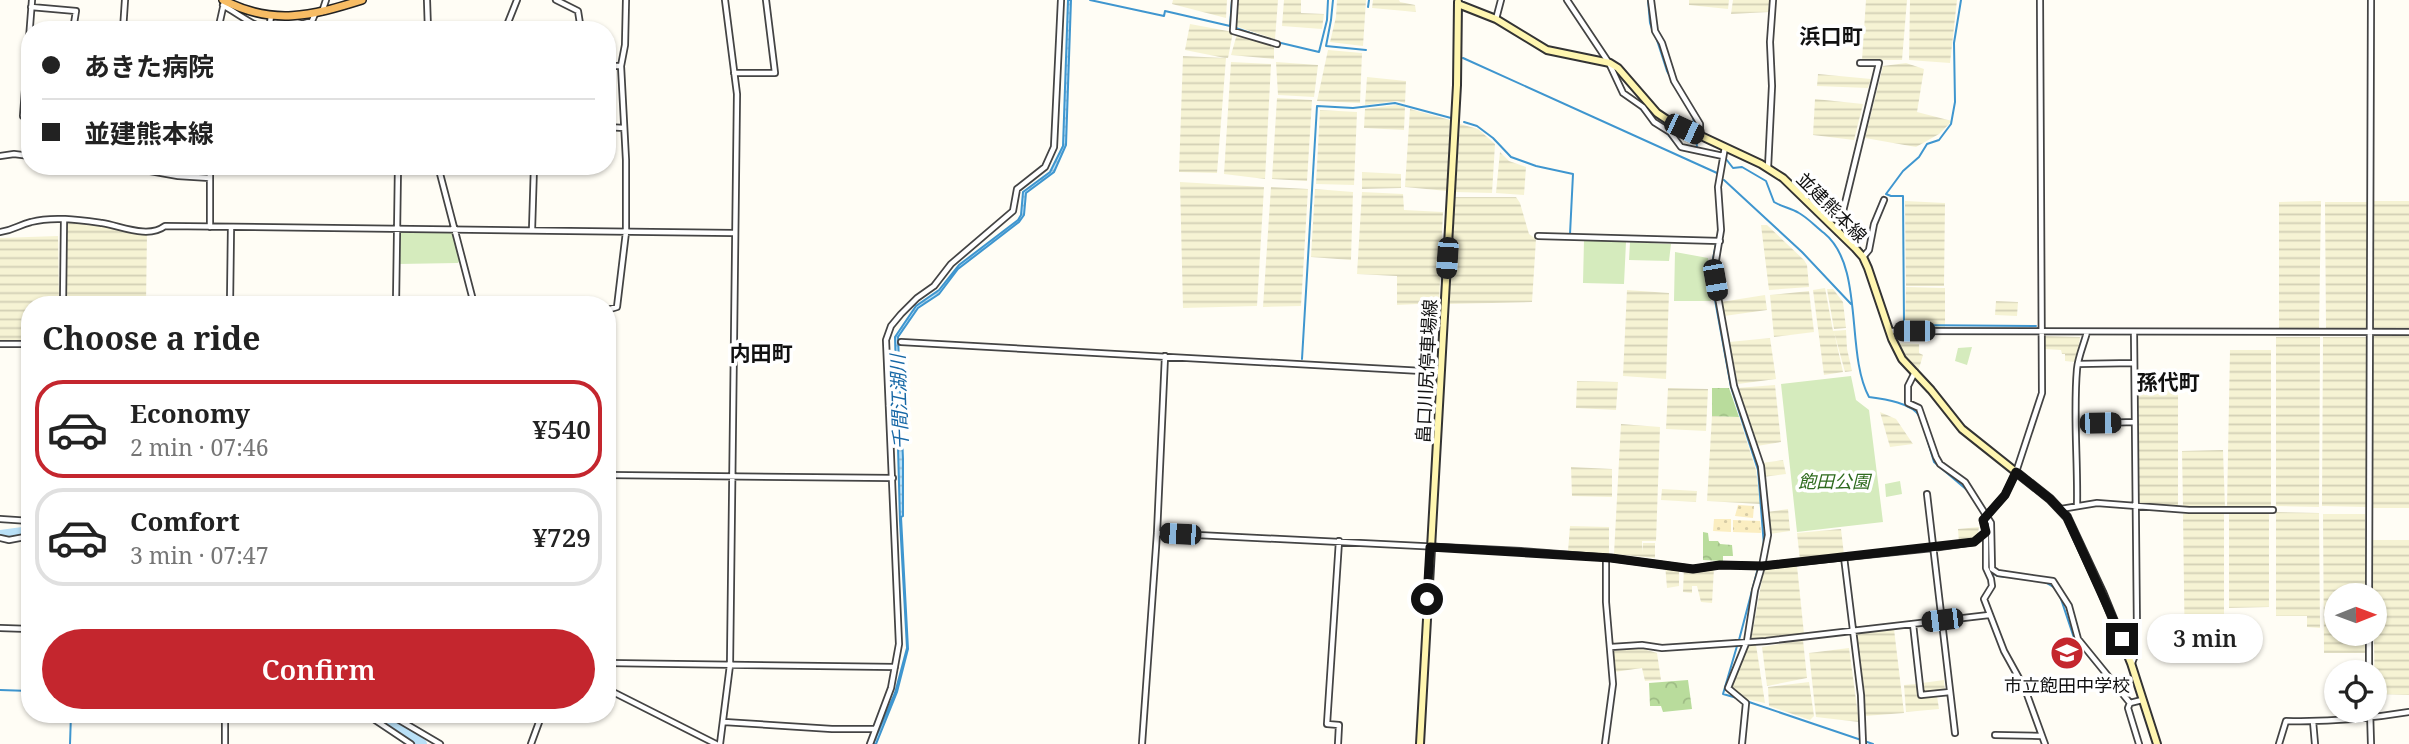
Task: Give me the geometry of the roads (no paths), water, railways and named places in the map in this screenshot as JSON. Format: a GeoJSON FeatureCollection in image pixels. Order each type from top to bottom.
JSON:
{"type":"FeatureCollection","features":[{"type":"Feature","properties":{"kind":"highway"},"geometry":{"type":"LineString","coordinates":[[223,2],[271,16],[300,16],[362,0]]}},
{"type":"Feature","properties":{"kind":"main road"},"geometry":{"type":"LineString","coordinates":[[1458,2],[1496,19],[1547,50],[1609,63]]}},
{"type":"Feature","properties":{"kind":"main road","name":"畠口川尻停車場線"},"geometry":{"type":"LineString","coordinates":[[1420,744],[1457,85],[1458,2]]}},
{"type":"Feature","properties":{"kind":"main road","name":"並建熊本線"},"geometry":{"type":"LineString","coordinates":[[1609,63],[1618,68],[1657,113],[1669,121],[1768,168],[1783,178],[1863,257],[1889,331],[1902,359],[1962,429],[2061,509],[2074,530],[2131,663],[2157,744]]}},
{"type":"Feature","properties":{"kind":"street"},"geometry":{"type":"LineString","coordinates":[[30,21],[32,0]]}},
{"type":"Feature","properties":{"kind":"street"},"geometry":{"type":"LineString","coordinates":[[124,21],[125,0]]}},
{"type":"Feature","properties":{"kind":"street"},"geometry":{"type":"LineString","coordinates":[[312,21],[326,0]]}},
{"type":"Feature","properties":{"kind":"street"},"geometry":{"type":"LineString","coordinates":[[427,0],[428,21]]}},
{"type":"Feature","properties":{"kind":"street"},"geometry":{"type":"LineString","coordinates":[[509,21],[517,0]]}},
{"type":"Feature","properties":{"kind":"street"},"geometry":{"type":"LineString","coordinates":[[556,0],[578,11],[580,21]]}},
{"type":"Feature","properties":{"kind":"street"},"geometry":{"type":"LineString","coordinates":[[616,307],[626,232],[626,160],[621,66],[625,45],[626,0]]}},
{"type":"Feature","properties":{"kind":"street"},"geometry":{"type":"LineString","coordinates":[[616,693],[718,744],[724,722],[730,665],[737,94],[725,0]]}},
{"type":"Feature","properties":{"kind":"street"},"geometry":{"type":"LineString","coordinates":[[734,73],[775,73],[766,0]]}},
{"type":"Feature","properties":{"kind":"street"},"geometry":{"type":"LineString","coordinates":[[870,744],[891,688],[899,644],[886,340],[888,331],[917,299],[934,286],[951,264],[1013,211],[1017,189],[1045,167],[1054,146],[1061,0]]}},
{"type":"Feature","properties":{"kind":"street"},"geometry":{"type":"LineString","coordinates":[[1235,0],[1233,31],[1277,44]]}},
{"type":"Feature","properties":{"kind":"street"},"geometry":{"type":"LineString","coordinates":[[1496,19],[1501,0]]}},
{"type":"Feature","properties":{"kind":"street"},"geometry":{"type":"LineString","coordinates":[[1567,0],[1609,63],[1623,93],[1643,107],[1654,122],[1670,132],[1681,147],[1723,158]]}},
{"type":"Feature","properties":{"kind":"street"},"geometry":{"type":"LineString","coordinates":[[1651,0],[1655,30],[1662,43],[1674,82],[1700,124],[1700,136]]}},
{"type":"Feature","properties":{"kind":"street"},"geometry":{"type":"LineString","coordinates":[[1768,168],[1773,0]]}},
{"type":"Feature","properties":{"kind":"street"},"geometry":{"type":"LineString","coordinates":[[2040,0],[2042,399],[2005,495],[1983,520],[1986,532],[1986,568],[1992,586],[1984,599],[2004,651],[2025,689],[2045,744]]}},
{"type":"Feature","properties":{"kind":"street"},"geometry":{"type":"LineString","coordinates":[[2369,583],[2371,0]]}},
{"type":"Feature","properties":{"kind":"street"},"geometry":{"type":"LineString","coordinates":[[220,21],[223,2],[249,21]]}},
{"type":"Feature","properties":{"kind":"street"},"geometry":{"type":"LineString","coordinates":[[31,8],[76,11],[74,21]]}},
{"type":"Feature","properties":{"kind":"street"},"geometry":{"type":"LineString","coordinates":[[270,21],[271,16]]}},
{"type":"Feature","properties":{"kind":"street"},"geometry":{"type":"LineString","coordinates":[[1838,232],[1879,64],[1860,63]]}},
{"type":"Feature","properties":{"kind":"street"},"geometry":{"type":"LineString","coordinates":[[616,66],[621,66]]}},
{"type":"Feature","properties":{"kind":"street"},"geometry":{"type":"LineString","coordinates":[[616,128],[624,128]]}},
{"type":"Feature","properties":{"kind":"street"},"geometry":{"type":"LineString","coordinates":[[1725,147],[1718,187],[1720,241],[1715,280],[1734,386],[1760,466],[1768,535],[1747,641],[1728,688],[1746,703],[1742,744]]}},
{"type":"Feature","properties":{"kind":"street"},"geometry":{"type":"LineString","coordinates":[[0,156],[21,155]]}},
{"type":"Feature","properties":{"kind":"street"},"geometry":{"type":"LineString","coordinates":[[172,175],[210,178],[209,227]]}},
{"type":"Feature","properties":{"kind":"street"},"geometry":{"type":"LineString","coordinates":[[396,296],[398,175]]}},
{"type":"Feature","properties":{"kind":"street"},"geometry":{"type":"LineString","coordinates":[[440,175],[472,296]]}},
{"type":"Feature","properties":{"kind":"street"},"geometry":{"type":"LineString","coordinates":[[532,230],[534,175]]}},
{"type":"Feature","properties":{"kind":"street"},"geometry":{"type":"LineString","coordinates":[[1863,257],[1869,250],[1874,224],[1884,200]]}},
{"type":"Feature","properties":{"kind":"street"},"geometry":{"type":"LineString","coordinates":[[0,232],[15,230],[28,222],[52,218],[97,222],[132,230],[159,231],[165,226],[734,233]]}},
{"type":"Feature","properties":{"kind":"street"},"geometry":{"type":"LineString","coordinates":[[63,296],[64,220]]}},
{"type":"Feature","properties":{"kind":"street"},"geometry":{"type":"LineString","coordinates":[[230,296],[231,227]]}},
{"type":"Feature","properties":{"kind":"street"},"geometry":{"type":"LineString","coordinates":[[1538,236],[1720,241]]}},
{"type":"Feature","properties":{"kind":"street"},"geometry":{"type":"LineString","coordinates":[[1889,331],[2409,332]]}},
{"type":"Feature","properties":{"kind":"street"},"geometry":{"type":"LineString","coordinates":[[2077,506],[2078,460],[2074,439],[2078,364],[2088,332]]}},
{"type":"Feature","properties":{"kind":"street"},"geometry":{"type":"LineString","coordinates":[[2131,663],[2137,631],[2134,332]]}},
{"type":"Feature","properties":{"kind":"street"},"geometry":{"type":"LineString","coordinates":[[901,342],[1440,372]]}},
{"type":"Feature","properties":{"kind":"street"},"geometry":{"type":"LineString","coordinates":[[0,344],[21,344]]}},
{"type":"Feature","properties":{"kind":"street"},"geometry":{"type":"LineString","coordinates":[[1142,744],[1157,533],[1165,356]]}},
{"type":"Feature","properties":{"kind":"street"},"geometry":{"type":"LineString","coordinates":[[2078,364],[2134,363]]}},
{"type":"Feature","properties":{"kind":"street"},"geometry":{"type":"LineString","coordinates":[[1914,372],[1908,386],[1908,403],[1919,408],[1923,415],[1940,464],[1965,482],[1987,514],[1991,523],[1992,569],[1998,573],[2053,581],[2069,606],[2078,639],[2130,703]]}},
{"type":"Feature","properties":{"kind":"street"},"geometry":{"type":"LineString","coordinates":[[2100,423],[2135,422]]}},
{"type":"Feature","properties":{"kind":"street"},"geometry":{"type":"LineString","coordinates":[[616,475],[893,478]]}},
{"type":"Feature","properties":{"kind":"street"},"geometry":{"type":"LineString","coordinates":[[1927,495],[1955,733]]}},
{"type":"Feature","properties":{"kind":"street"},"geometry":{"type":"LineString","coordinates":[[2061,509],[2097,503],[2189,510],[2273,510]]}},
{"type":"Feature","properties":{"kind":"street"},"geometry":{"type":"LineString","coordinates":[[0,519],[21,520]]}},
{"type":"Feature","properties":{"kind":"street"},"geometry":{"type":"LineString","coordinates":[[1157,533],[1339,541],[1606,558],[1693,569],[1720,565],[1762,566],[1933,548],[1974,542],[1986,532]]}},
{"type":"Feature","properties":{"kind":"street"},"geometry":{"type":"LineString","coordinates":[[0,538],[9,540],[21,538]]}},
{"type":"Feature","properties":{"kind":"street"},"geometry":{"type":"LineString","coordinates":[[1338,744],[1339,725],[1327,724],[1339,541]]}},
{"type":"Feature","properties":{"kind":"street"},"geometry":{"type":"LineString","coordinates":[[1844,557],[1861,695],[1863,744]]}},
{"type":"Feature","properties":{"kind":"street"},"geometry":{"type":"LineString","coordinates":[[1605,744],[1613,684],[1606,602],[1606,558]]}},
{"type":"Feature","properties":{"kind":"street"},"geometry":{"type":"LineString","coordinates":[[1611,647],[1642,645],[1662,648],[1747,641],[1989,615]]}},
{"type":"Feature","properties":{"kind":"street"},"geometry":{"type":"LineString","coordinates":[[1913,624],[1921,695],[1950,692]]}},
{"type":"Feature","properties":{"kind":"street"},"geometry":{"type":"LineString","coordinates":[[0,628],[21,629]]}},
{"type":"Feature","properties":{"kind":"street"},"geometry":{"type":"LineString","coordinates":[[616,663],[895,667]]}},
{"type":"Feature","properties":{"kind":"street"},"geometry":{"type":"LineString","coordinates":[[2130,703],[2142,700]]}},
{"type":"Feature","properties":{"kind":"street"},"geometry":{"type":"LineString","coordinates":[[2130,703],[2128,708],[2139,744]]}},
{"type":"Feature","properties":{"kind":"street"},"geometry":{"type":"LineString","coordinates":[[2387,716],[2409,712]]}},
{"type":"Feature","properties":{"kind":"street"},"geometry":{"type":"LineString","coordinates":[[2279,744],[2286,721],[2324,721]]}},
{"type":"Feature","properties":{"kind":"street"},"geometry":{"type":"LineString","coordinates":[[2314,721],[2315,744]]}},
{"type":"Feature","properties":{"kind":"street"},"geometry":{"type":"LineString","coordinates":[[724,722],[874,729]]}},
{"type":"Feature","properties":{"kind":"street"},"geometry":{"type":"LineString","coordinates":[[225,723],[225,744]]}},
{"type":"Feature","properties":{"kind":"street"},"geometry":{"type":"LineString","coordinates":[[380,723],[411,744]]}},
{"type":"Feature","properties":{"kind":"street"},"geometry":{"type":"LineString","coordinates":[[405,723],[440,744]]}},
{"type":"Feature","properties":{"kind":"street"},"geometry":{"type":"LineString","coordinates":[[531,744],[539,723]]}},
{"type":"Feature","properties":{"kind":"street"},"geometry":{"type":"LineString","coordinates":[[2370,723],[2371,744]]}},
{"type":"Feature","properties":{"kind":"street"},"geometry":{"type":"LineString","coordinates":[[1995,735],[2041,736]]}},
{"type":"Feature","properties":{"kind":"water","name":"千間江湖川"},"geometry":{"type":"Polygon","coordinates":[[[1068,0],[1071,0],[1066,145],[1054,172],[1026,193],[1024,215],[1019,222],[958,269],[939,294],[918,308],[898,337],[903,459],[901,517],[908,649],[897,692],[876,744],[873,744],[895,693],[907,648],[900,521],[895,337],[916,306],[939,290],[959,265],[1018,220],[1023,192],[1050,172],[1063,146],[1068,0]]]}},
{"type":"Feature","properties":{"kind":"waterway"},"geometry":{"type":"LineString","coordinates":[[1090,0],[1164,16],[1165,11],[1230,26],[1274,41]]}},
{"type":"Feature","properties":{"kind":"waterway"},"geometry":{"type":"LineString","coordinates":[[1230,26],[1232,0]]}},
{"type":"Feature","properties":{"kind":"waterway"},"geometry":{"type":"LineString","coordinates":[[1281,43],[1319,52],[1327,20],[1328,0]]}},
{"type":"Feature","properties":{"kind":"waterway"},"geometry":{"type":"LineString","coordinates":[[1333,0],[1326,46],[1366,50]]}},
{"type":"Feature","properties":{"kind":"waterway"},"geometry":{"type":"LineString","coordinates":[[1368,7],[1369,0]]}},
{"type":"Feature","properties":{"kind":"waterway"},"geometry":{"type":"LineString","coordinates":[[1648,0],[1652,29]]}},
{"type":"Feature","properties":{"kind":"waterway"},"geometry":{"type":"LineString","coordinates":[[1961,0],[1954,43],[1955,102],[1951,124],[1939,140],[1927,144],[1886,194],[1903,196],[1904,325],[2036,326]]}},
{"type":"Feature","properties":{"kind":"waterway"},"geometry":{"type":"LineString","coordinates":[[1656,37],[1667,71],[1686,105]]}},
{"type":"Feature","properties":{"kind":"waterway"},"geometry":{"type":"LineString","coordinates":[[1463,58],[1717,173]]}},
{"type":"Feature","properties":{"kind":"waterway"},"geometry":{"type":"LineString","coordinates":[[1623,96],[1633,103]]}},
{"type":"Feature","properties":{"kind":"waterway"},"geometry":{"type":"LineString","coordinates":[[1302,359],[1317,106],[1353,108],[1395,103],[1451,118]]}},
{"type":"Feature","properties":{"kind":"waterway"},"geometry":{"type":"LineString","coordinates":[[1640,108],[1648,117]]}},
{"type":"Feature","properties":{"kind":"waterway"},"geometry":{"type":"LineString","coordinates":[[1693,116],[1695,131]]}},
{"type":"Feature","properties":{"kind":"waterway"},"geometry":{"type":"LineString","coordinates":[[1464,122],[1477,126],[1511,157],[1573,174],[1570,234]]}},
{"type":"Feature","properties":{"kind":"waterway"},"geometry":{"type":"LineString","coordinates":[[1653,124],[1667,133],[1680,149],[1700,153]]}},
{"type":"Feature","properties":{"kind":"waterway"},"geometry":{"type":"LineString","coordinates":[[1696,136],[1697,148]]}},
{"type":"Feature","properties":{"kind":"waterway"},"geometry":{"type":"LineString","coordinates":[[1719,157],[1726,159],[1733,168],[1742,167],[1766,181],[1774,202],[1806,217],[1837,248],[1850,288],[1858,357],[1869,397],[1905,405],[1920,417]]}},
{"type":"Feature","properties":{"kind":"waterway"},"geometry":{"type":"LineString","coordinates":[[1724,180],[1802,252],[1851,304]]}},
{"type":"Feature","properties":{"kind":"waterway"},"geometry":{"type":"LineString","coordinates":[[1716,244],[1712,264],[1715,300],[1731,387],[1758,470],[1764,546]]}},
{"type":"Feature","properties":{"kind":"waterway"},"geometry":{"type":"LineString","coordinates":[[1925,432],[1934,462],[1967,490]]}},
{"type":"Feature","properties":{"kind":"waterway"},"geometry":{"type":"LineString","coordinates":[[1972,497],[1979,507]]}},
{"type":"Feature","properties":{"kind":"waterway"},"geometry":{"type":"LineString","coordinates":[[0,535],[21,532]]}},
{"type":"Feature","properties":{"kind":"waterway"},"geometry":{"type":"LineString","coordinates":[[1988,558],[1992,573],[2009,577]]}},
{"type":"Feature","properties":{"kind":"waterway"},"geometry":{"type":"LineString","coordinates":[[1739,640],[1758,568]]}},
{"type":"Feature","properties":{"kind":"waterway"},"geometry":{"type":"LineString","coordinates":[[2045,582],[2055,588]]}},
{"type":"Feature","properties":{"kind":"waterway"},"geometry":{"type":"LineString","coordinates":[[2060,596],[2074,638],[2095,664]]}},
{"type":"Feature","properties":{"kind":"waterway"},"geometry":{"type":"LineString","coordinates":[[1737,646],[1723,694],[1737,698]]}},
{"type":"Feature","properties":{"kind":"waterway"},"geometry":{"type":"LineString","coordinates":[[0,690],[21,691]]}},
{"type":"Feature","properties":{"kind":"waterway"},"geometry":{"type":"LineString","coordinates":[[1749,702],[1873,744]]}},
{"type":"Feature","properties":{"kind":"waterway"},"geometry":{"type":"LineString","coordinates":[[2130,706],[2141,744]]}},
{"type":"Feature","properties":{"kind":"waterway"},"geometry":{"type":"LineString","coordinates":[[70,744],[71,723]]}},
{"type":"Feature","properties":{"kind":"waterway"},"geometry":{"type":"LineString","coordinates":[[390,723],[422,744]]}},
{"type":"Feature","properties":{"kind":"place","name":"市立飽田中学校"},"geometry":{"type":"Point","coordinates":[2067,653]}},
{"type":"Feature","properties":{"kind":"district","name":"浜口町"},"geometry":{"type":"Point","coordinates":[1831,36]}},
{"type":"Feature","properties":{"kind":"district","name":"内田町"},"geometry":{"type":"Point","coordinates":[761,353]}},
{"type":"Feature","properties":{"kind":"district","name":"孫代町"},"geometry":{"type":"Point","coordinates":[2168,382]}},
{"type":"Feature","properties":{"kind":"park label","name":"飽田公園"},"geometry":{"type":"Point","coordinates":[1834,481]}}]}
